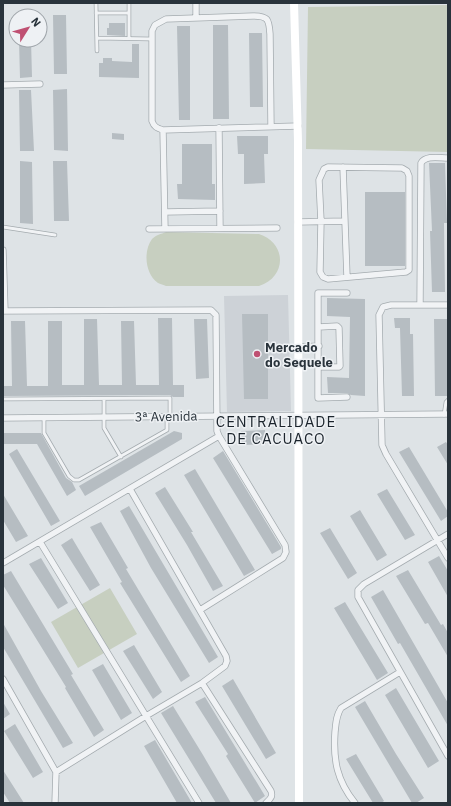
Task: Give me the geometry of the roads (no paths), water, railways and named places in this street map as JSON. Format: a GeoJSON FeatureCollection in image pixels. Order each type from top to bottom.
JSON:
{"type":"FeatureCollection","features":[{"type":"Feature","properties":{"kind":"street"},"geometry":{"type":"LineString","coordinates":[[196,3],[196,18]]}},
{"type":"Feature","properties":{"kind":"street"},"geometry":{"type":"LineString","coordinates":[[294,3],[298,126],[299,803]]}},
{"type":"Feature","properties":{"kind":"street"},"geometry":{"type":"LineString","coordinates":[[271,126],[269,22],[262,16],[166,19],[155,25],[152,31],[152,121],[154,126],[163,130],[298,126]]}},
{"type":"Feature","properties":{"kind":"street"},"geometry":{"type":"LineString","coordinates":[[3,85],[40,84]]}},
{"type":"Feature","properties":{"kind":"street"},"geometry":{"type":"LineString","coordinates":[[219,128],[220,228]]}},
{"type":"Feature","properties":{"kind":"street"},"geometry":{"type":"LineString","coordinates":[[163,130],[165,229]]}},
{"type":"Feature","properties":{"kind":"street"},"geometry":{"type":"LineString","coordinates":[[420,305],[421,163],[427,158],[448,158]]}},
{"type":"Feature","properties":{"kind":"street"},"geometry":{"type":"LineString","coordinates":[[328,167],[402,168],[407,171],[409,176],[409,270],[406,272],[328,279],[323,277],[320,272],[321,221],[319,180],[324,169],[328,167]]}},
{"type":"Feature","properties":{"kind":"street"},"geometry":{"type":"LineString","coordinates":[[343,167],[347,277]]}},
{"type":"Feature","properties":{"kind":"street"},"geometry":{"type":"LineString","coordinates":[[165,212],[220,211]]}},
{"type":"Feature","properties":{"kind":"street"},"geometry":{"type":"LineString","coordinates":[[298,222],[345,221]]}},
{"type":"Feature","properties":{"kind":"street"},"geometry":{"type":"LineString","coordinates":[[148,229],[277,228]]}},
{"type":"Feature","properties":{"kind":"street"},"geometry":{"type":"LineString","coordinates":[[3,250],[4,311],[211,310],[216,315],[217,416],[219,436],[285,544],[286,552],[283,558],[200,610]]}},
{"type":"Feature","properties":{"kind":"street"},"geometry":{"type":"LineString","coordinates":[[347,293],[318,293],[318,327],[318,398],[347,398]]}},
{"type":"Feature","properties":{"kind":"street"},"geometry":{"type":"LineString","coordinates":[[448,304],[391,304],[383,307],[379,315],[382,445],[448,558]]}},
{"type":"Feature","properties":{"kind":"street"},"geometry":{"type":"LineString","coordinates":[[318,327],[337,326],[339,328],[340,366],[319,367]]}},
{"type":"Feature","properties":{"kind":"street"},"geometry":{"type":"LineString","coordinates":[[298,347],[319,346]]}},
{"type":"Feature","properties":{"kind":"street","name":"3ª Avenida"},"geometry":{"type":"LineString","coordinates":[[3,418],[446,415]]}},
{"type":"Feature","properties":{"kind":"street"},"geometry":{"type":"LineString","coordinates":[[3,563],[219,436]]}},
{"type":"Feature","properties":{"kind":"street"},"geometry":{"type":"LineString","coordinates":[[56,772],[202,683],[225,666],[227,661],[226,656],[130,489]]}},
{"type":"Feature","properties":{"kind":"street"},"geometry":{"type":"LineString","coordinates":[[448,534],[364,584],[358,590],[358,597],[448,756]]}},
{"type":"Feature","properties":{"kind":"street"},"geometry":{"type":"LineString","coordinates":[[40,542],[200,803]]}},
{"type":"Feature","properties":{"kind":"street"},"geometry":{"type":"LineString","coordinates":[[355,803],[342,783],[336,768],[334,744],[337,715],[341,708],[400,672]]}},
{"type":"Feature","properties":{"kind":"street"},"geometry":{"type":"LineString","coordinates":[[3,679],[56,772],[55,803]]}},
{"type":"Feature","properties":{"kind":"street"},"geometry":{"type":"LineString","coordinates":[[202,683],[271,791],[271,799],[266,803]]}},
{"type":"Feature","properties":{"kind":"lane"},"geometry":{"type":"LineString","coordinates":[[96,3],[97,51]]}},
{"type":"Feature","properties":{"kind":"lane"},"geometry":{"type":"LineString","coordinates":[[129,3],[129,38]]}},
{"type":"Feature","properties":{"kind":"lane"},"geometry":{"type":"LineString","coordinates":[[96,14],[129,13]]}},
{"type":"Feature","properties":{"kind":"lane"},"geometry":{"type":"LineString","coordinates":[[97,38],[152,39]]}},
{"type":"Feature","properties":{"kind":"lane"},"geometry":{"type":"LineString","coordinates":[[3,226],[55,236]]}},
{"type":"Feature","properties":{"kind":"lane"},"geometry":{"type":"LineString","coordinates":[[3,400],[170,398],[167,430],[79,480],[74,480],[69,476],[44,433],[44,418]]}},
{"type":"Feature","properties":{"kind":"lane"},"geometry":{"type":"LineString","coordinates":[[104,399],[104,428],[121,456]]}},
{"type":"Feature","properties":{"kind":"lane"},"geometry":{"type":"LineString","coordinates":[[446,415],[446,402],[448,400]]}},
{"type":"Feature","properties":{"kind":"place","name":"Mercado do Sequele"},"geometry":{"type":"Point","coordinates":[257,354]}},
{"type":"Feature","properties":{"kind":"district","name":"CENTRALIDADE DE CACUACO"},"geometry":{"type":"Point","coordinates":[276,430]}}]}
